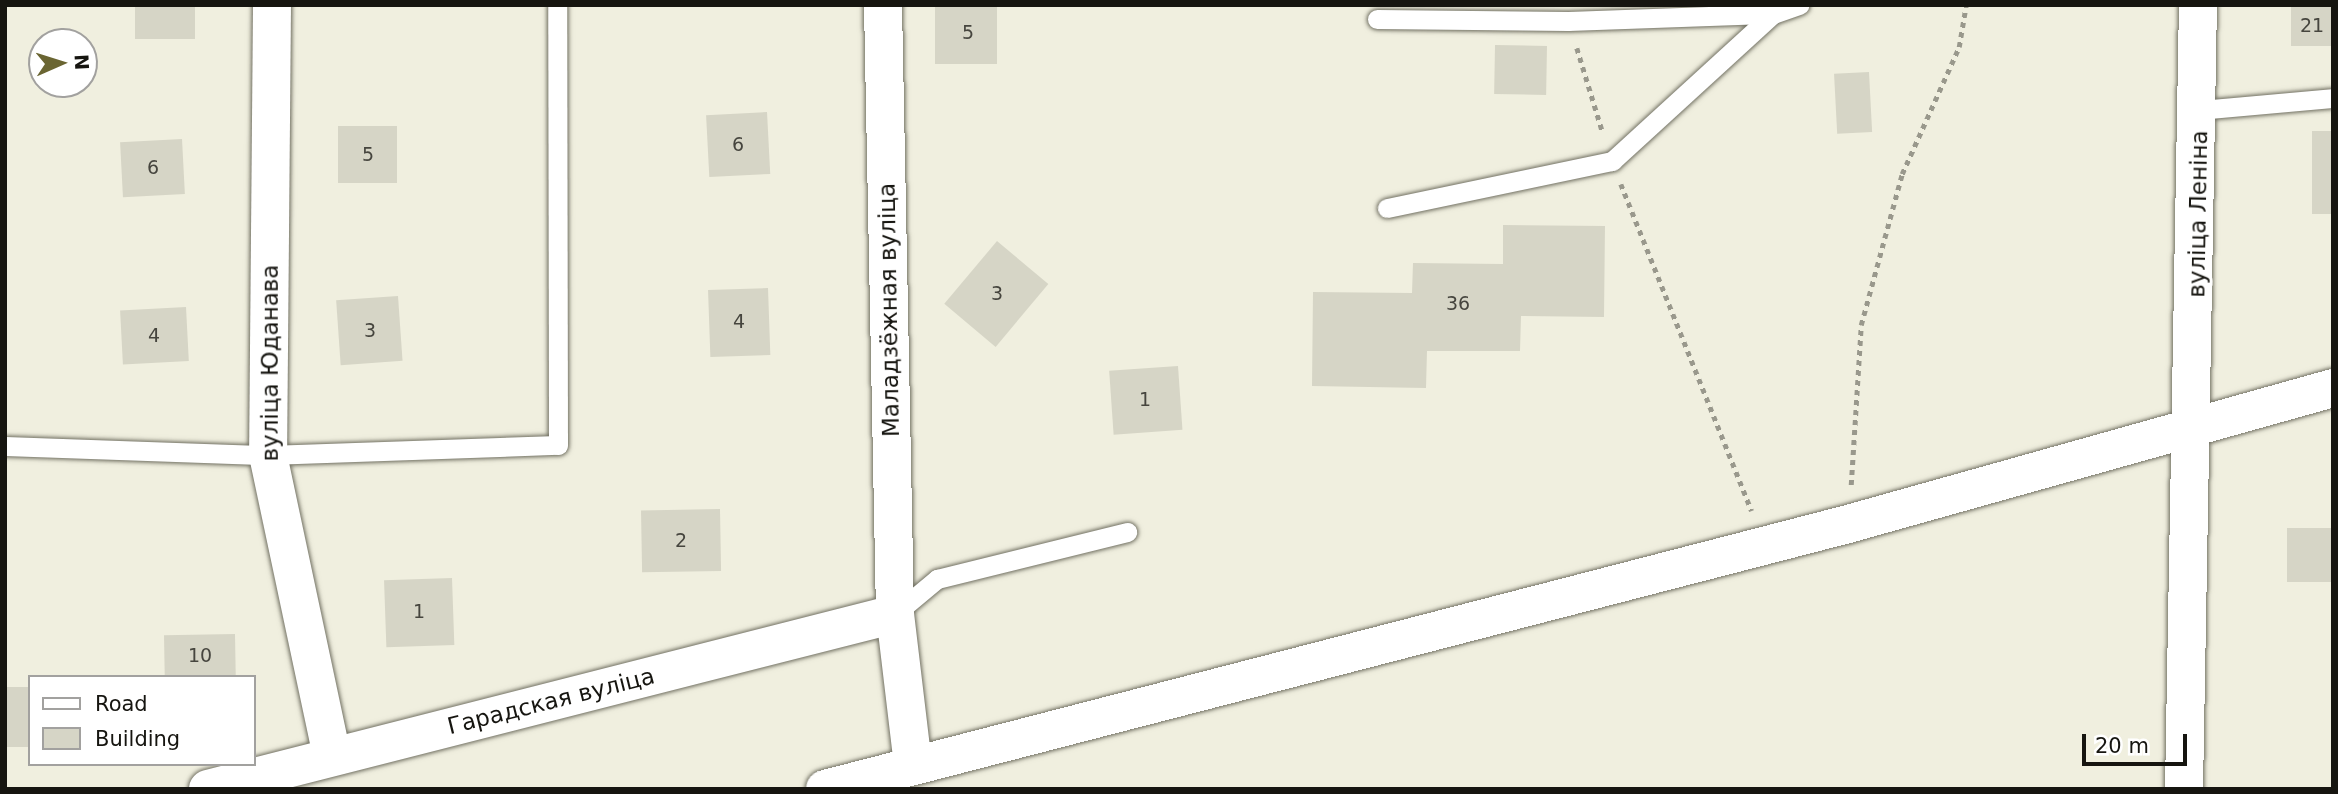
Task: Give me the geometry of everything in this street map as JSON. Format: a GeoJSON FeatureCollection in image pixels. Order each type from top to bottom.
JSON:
{"type":"FeatureCollection","features":[{"type":"Feature","properties":{"kind":"street","name":"вуліца Юданава"},"geometry":{"type":"LineString","coordinates":[[272,5],[268,455],[332,756]]}},
{"type":"Feature","properties":{"kind":"street","name":"Маладзёжная вуліца"},"geometry":{"type":"LineString","coordinates":[[883,5],[895,614],[914,765]]}},
{"type":"Feature","properties":{"kind":"street","name":"вуліца Леніна"},"geometry":{"type":"LineString","coordinates":[[2184,789],[2199,110],[2198,5]]}},
{"type":"Feature","properties":{"kind":"street"},"geometry":{"type":"LineString","coordinates":[[825,789],[1848,524],[2193,423],[2333,387]]}},
{"type":"Feature","properties":{"kind":"street","name":"Гарадская вуліца"},"geometry":{"type":"LineString","coordinates":[[208,789],[895,614]]}},
{"type":"Feature","properties":{"kind":"lane"},"geometry":{"type":"LineString","coordinates":[[5,446],[268,455],[558,445],[557,5]]}},
{"type":"Feature","properties":{"kind":"lane"},"geometry":{"type":"LineString","coordinates":[[1377,19],[1568,21],[1773,14],[1799,5]]}},
{"type":"Feature","properties":{"kind":"lane"},"geometry":{"type":"LineString","coordinates":[[1387,208],[1612,161],[1773,14]]}},
{"type":"Feature","properties":{"kind":"lane"},"geometry":{"type":"LineString","coordinates":[[2199,110],[2333,98]]}},
{"type":"Feature","properties":{"kind":"lane"},"geometry":{"type":"LineString","coordinates":[[895,614],[937,579],[1127,533]]}},
{"type":"Feature","properties":{"kind":"path"},"geometry":{"type":"LineString","coordinates":[[1848,524],[1861,326],[1902,174],[1959,47],[1966,5]]}},
{"type":"Feature","properties":{"kind":"path"},"geometry":{"type":"LineString","coordinates":[[1568,21],[1612,161],[1765,545]]}},
{"type":"Feature","properties":{"kind":"building"},"geometry":{"type":"Polygon","coordinates":[[[135,5],[195,5],[195,39],[135,39],[135,5]]]}},
{"type":"Feature","properties":{"kind":"building"},"geometry":{"type":"Polygon","coordinates":[[[935,5],[997,5],[997,64],[935,64],[935,5]]]}},
{"type":"Feature","properties":{"kind":"building"},"geometry":{"type":"Polygon","coordinates":[[[2291,5],[2333,5],[2333,46],[2291,46],[2291,5]]]}},
{"type":"Feature","properties":{"kind":"building"},"geometry":{"type":"Polygon","coordinates":[[[1495,45],[1547,46],[1546,95],[1494,94],[1495,45]]]}},
{"type":"Feature","properties":{"kind":"building"},"geometry":{"type":"Polygon","coordinates":[[[1869,72],[1872,132],[1837,134],[1834,74],[1869,72]]]}},
{"type":"Feature","properties":{"kind":"building"},"geometry":{"type":"Polygon","coordinates":[[[767,112],[770,174],[709,177],[706,115],[767,112]]]}},
{"type":"Feature","properties":{"kind":"building"},"geometry":{"type":"Polygon","coordinates":[[[338,126],[397,126],[397,183],[338,183],[338,126]]]}},
{"type":"Feature","properties":{"kind":"building"},"geometry":{"type":"Polygon","coordinates":[[[2312,131],[2333,131],[2333,214],[2312,214],[2312,131]]]}},
{"type":"Feature","properties":{"kind":"building"},"geometry":{"type":"Polygon","coordinates":[[[182,139],[185,194],[123,197],[120,142],[182,139]]]}},
{"type":"Feature","properties":{"kind":"building"},"geometry":{"type":"Polygon","coordinates":[[[1503,225],[1605,226],[1604,317],[1521,316],[1520,351],[1427,351],[1426,388],[1312,386],[1313,292],[1412,293],[1413,263],[1503,264],[1503,225]]]}},
{"type":"Feature","properties":{"kind":"building"},"geometry":{"type":"Polygon","coordinates":[[[997,241],[1048,284],[996,347],[944,304],[997,241]]]}},
{"type":"Feature","properties":{"kind":"building"},"geometry":{"type":"Polygon","coordinates":[[[768,288],[770,355],[710,357],[708,290],[768,288]]]}},
{"type":"Feature","properties":{"kind":"building"},"geometry":{"type":"Polygon","coordinates":[[[398,296],[403,361],[341,365],[336,300],[398,296]]]}},
{"type":"Feature","properties":{"kind":"building"},"geometry":{"type":"Polygon","coordinates":[[[186,307],[189,361],[123,364],[120,310],[186,307]]]}},
{"type":"Feature","properties":{"kind":"building"},"geometry":{"type":"Polygon","coordinates":[[[1178,366],[1182,430],[1114,435],[1109,371],[1178,366]]]}},
{"type":"Feature","properties":{"kind":"building"},"geometry":{"type":"Polygon","coordinates":[[[720,509],[721,571],[642,572],[641,510],[720,509]]]}},
{"type":"Feature","properties":{"kind":"building"},"geometry":{"type":"Polygon","coordinates":[[[2287,528],[2333,528],[2333,582],[2287,582],[2287,528]]]}},
{"type":"Feature","properties":{"kind":"building"},"geometry":{"type":"Polygon","coordinates":[[[452,578],[454,645],[386,647],[384,580],[452,578]]]}},
{"type":"Feature","properties":{"kind":"building"},"geometry":{"type":"Polygon","coordinates":[[[235,634],[236,675],[165,675],[164,635],[235,634]]]}},
{"type":"Feature","properties":{"kind":"building"},"geometry":{"type":"Polygon","coordinates":[[[5,687],[28,687],[28,747],[5,747],[5,687]]]}}]}
